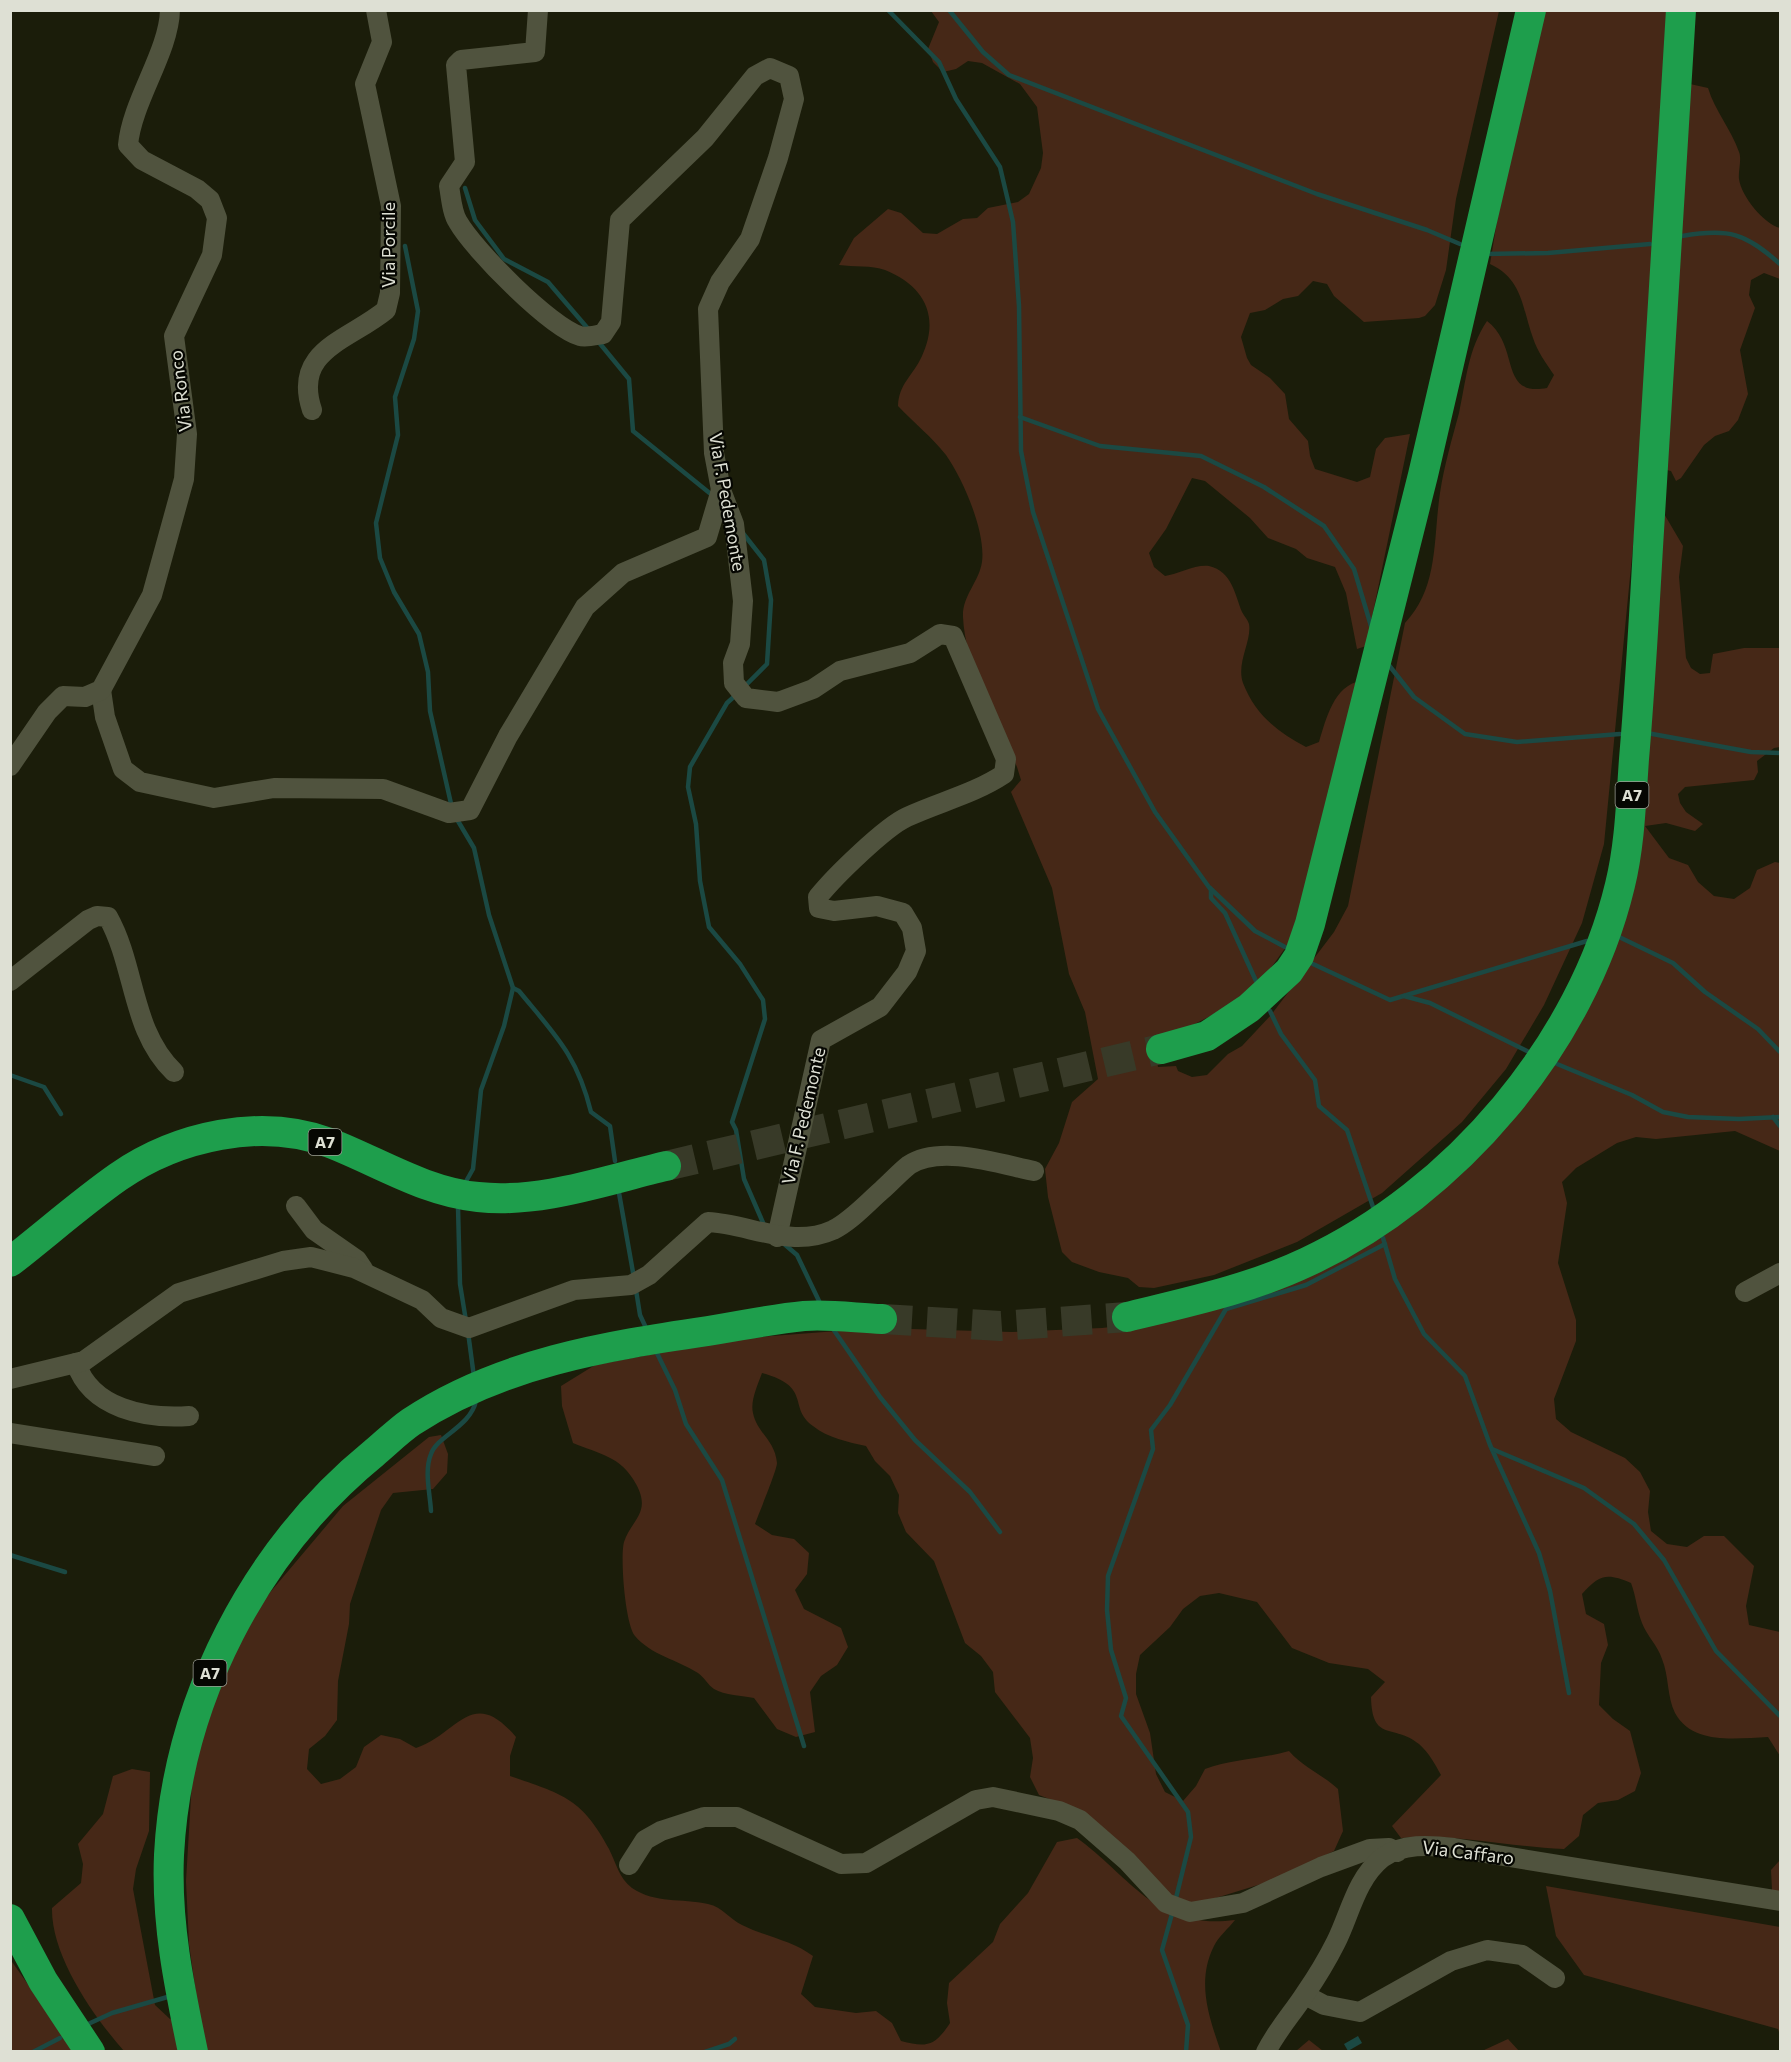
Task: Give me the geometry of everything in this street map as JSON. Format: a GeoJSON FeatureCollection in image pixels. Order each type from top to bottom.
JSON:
{"type":"FeatureCollection","features":[{"type":"Feature","properties":{"kind":"highway"},"geometry":{"type":"LineString","coordinates":[[1161,1049],[1207,1036],[1236,1018],[1289,971],[1302,945],[1420,487],[1531,10]]}},
{"type":"Feature","properties":{"kind":"highway","name":"A7"},"geometry":{"type":"LineString","coordinates":[[1126,1317],[1225,1294],[1305,1263],[1358,1236],[1418,1194],[1492,1124],[1537,1066],[1576,999],[1600,950],[1620,886],[1628,845],[1681,10]]}},
{"type":"Feature","properties":{"kind":"highway","name":"A7"},"geometry":{"type":"LineString","coordinates":[[10,1262],[118,1177],[140,1164],[195,1141],[224,1135],[264,1131],[310,1136],[434,1188],[479,1197],[509,1198],[548,1193],[666,1166]]}},
{"type":"Feature","properties":{"kind":"highway","name":"A7"},"geometry":{"type":"LineString","coordinates":[[193,2052],[171,1934],[169,1853],[177,1788],[212,1667],[256,1587],[318,1503],[358,1465],[411,1422],[484,1385],[582,1351],[632,1341],[805,1316],[882,1319]]}},
{"type":"Feature","properties":{"kind":"highway"},"geometry":{"type":"LineString","coordinates":[[10,1919],[43,1981],[90,2052]]}},
{"type":"Feature","properties":{"kind":"street","name":"Via Ronco"},"geometry":{"type":"LineString","coordinates":[[100,690],[152,595],[184,479],[187,434],[174,336],[212,255],[217,218],[210,200],[142,160],[128,145],[130,126],[162,40],[170,10]]}},
{"type":"Feature","properties":{"kind":"street","name":"Via Porcile"},"geometry":{"type":"LineString","coordinates":[[312,410],[306,392],[308,372],[322,352],[386,310],[390,293],[391,206],[365,84],[382,42],[376,10]]}},
{"type":"Feature","properties":{"kind":"street","name":"Via F. Pedemonte"},"geometry":{"type":"LineString","coordinates":[[538,10],[535,52],[461,60],[456,65],[465,162],[449,186],[457,221],[479,249],[520,292],[562,327],[581,337],[603,334],[611,322],[620,220],[705,138],[755,76],[770,69],[789,76],[794,99],[778,158],[750,239],[720,282],[708,309],[714,453],[721,490],[734,524],[744,601],[740,644],[733,663],[734,683],[746,698],[778,702],[813,689],[840,671],[910,653],[940,634],[953,636],[1006,759],[1004,774],[985,787],[904,818],[835,876],[818,897],[819,908],[834,912],[878,906],[903,913],[912,928],[916,951],[907,972],[880,1006],[821,1040],[777,1237]]}},
{"type":"Feature","properties":{"kind":"street"},"geometry":{"type":"LineString","coordinates":[[10,766],[47,712],[63,696],[85,697],[100,690],[105,717],[123,769],[140,782],[214,798],[274,788],[383,789],[449,813],[470,810],[508,736],[585,607],[623,573],[707,537],[721,490]]}},
{"type":"Feature","properties":{"kind":"street"},"geometry":{"type":"LineString","coordinates":[[10,981],[88,920],[97,916],[108,917],[118,936],[140,1019],[162,1061],[174,1072]]}},
{"type":"Feature","properties":{"kind":"street"},"geometry":{"type":"LineString","coordinates":[[10,1379],[84,1361],[179,1293],[272,1264],[312,1257],[354,1268],[422,1300],[441,1318],[468,1328],[574,1290],[631,1285],[649,1275],[708,1222],[730,1223],[777,1237],[803,1237],[832,1230],[860,1210],[910,1165],[924,1159],[959,1156],[1034,1171]]}},
{"type":"Feature","properties":{"kind":"street"},"geometry":{"type":"LineString","coordinates":[[296,1206],[314,1230],[357,1260],[366,1273]]}},
{"type":"Feature","properties":{"kind":"street"},"geometry":{"type":"LineString","coordinates":[[1745,1292],[1780,1273]]}},
{"type":"Feature","properties":{"kind":"street"},"geometry":{"type":"LineString","coordinates":[[76,1363],[86,1385],[98,1397],[140,1414],[164,1418],[189,1416]]}},
{"type":"Feature","properties":{"kind":"street"},"geometry":{"type":"LineString","coordinates":[[10,1433],[155,1456]]}},
{"type":"Feature","properties":{"kind":"street"},"geometry":{"type":"LineString","coordinates":[[629,1865],[645,1840],[661,1831],[704,1817],[737,1816],[842,1864],[866,1863],[976,1800],[993,1797],[1059,1811],[1080,1820],[1127,1862],[1166,1903],[1190,1912],[1243,1903],[1321,1867],[1370,1849],[1389,1848],[1396,1852]]}},
{"type":"Feature","properties":{"kind":"street","name":"Via Caffaro"},"geometry":{"type":"LineString","coordinates":[[1266,2052],[1279,2027],[1305,1995],[1336,1942],[1359,1887],[1372,1867],[1385,1856],[1404,1848],[1436,1846],[1780,1901]]}},
{"type":"Feature","properties":{"kind":"street"},"geometry":{"type":"LineString","coordinates":[[1305,1995],[1324,2005],[1360,2012],[1451,1961],[1486,1950],[1522,1955],[1555,1978]]}},
{"type":"Feature","properties":{"kind":"shaded area"},"geometry":{"type":"Polygon","coordinates":[[[931,11],[1499,11],[1456,199],[1446,270],[1435,305],[1425,316],[1419,318],[1364,322],[1334,296],[1327,284],[1313,281],[1298,296],[1283,299],[1265,310],[1250,313],[1241,337],[1251,365],[1270,378],[1285,394],[1289,419],[1308,441],[1315,469],[1357,482],[1370,477],[1376,449],[1385,438],[1410,434],[1366,646],[1357,649],[1346,593],[1335,567],[1307,558],[1296,549],[1268,538],[1250,518],[1205,481],[1192,478],[1166,529],[1149,553],[1154,567],[1165,576],[1209,566],[1228,578],[1249,624],[1241,668],[1243,683],[1254,704],[1268,721],[1295,741],[1306,747],[1319,742],[1332,704],[1344,689],[1361,681],[1293,937],[1266,975],[1230,1006],[1181,1031],[1152,1039],[1158,1067],[1176,1066],[1178,1071],[1192,1077],[1207,1075],[1228,1054],[1242,1046],[1271,1015],[1334,932],[1348,906],[1405,623],[1424,594],[1429,578],[1446,463],[1472,354],[1487,321],[1504,344],[1515,378],[1522,385],[1532,389],[1547,388],[1554,375],[1535,343],[1515,286],[1501,270],[1490,264],[1509,147],[1542,11],[1674,11],[1672,80],[1708,88],[1739,152],[1739,179],[1744,193],[1767,221],[1780,228],[1780,279],[1764,273],[1751,280],[1749,295],[1755,308],[1740,350],[1748,394],[1738,420],[1729,431],[1715,436],[1704,445],[1681,478],[1676,481],[1671,471],[1641,464],[1604,844],[1582,923],[1544,1005],[1506,1069],[1462,1122],[1382,1193],[1297,1242],[1214,1275],[1154,1288],[1139,1287],[1128,1278],[1099,1272],[1072,1262],[1062,1252],[1048,1197],[1045,1169],[1059,1143],[1072,1102],[1098,1079],[1085,1012],[1069,974],[1052,888],[1011,792],[1021,780],[976,674],[965,636],[963,609],[982,562],[977,521],[953,465],[935,442],[898,406],[901,391],[922,356],[927,342],[929,316],[925,304],[910,285],[885,270],[839,265],[854,238],[888,209],[901,213],[923,233],[937,234],[963,219],[977,218],[988,208],[1018,202],[1029,194],[1041,168],[1043,153],[1037,107],[1020,84],[982,63],[968,61],[956,69],[943,72],[933,62],[928,49],[939,22],[931,11]]]}},
{"type":"Feature","properties":{"kind":"shaded area"},"geometry":{"type":"Polygon","coordinates":[[[1663,512],[1683,546],[1679,577],[1686,658],[1691,668],[1700,674],[1710,673],[1713,654],[1744,648],[1780,648],[1780,747],[1774,748],[1757,761],[1758,772],[1754,780],[1685,787],[1678,794],[1680,803],[1686,812],[1703,824],[1695,831],[1666,823],[1645,826],[1669,858],[1688,865],[1698,882],[1714,896],[1734,899],[1750,888],[1757,870],[1775,862],[1780,863],[1780,1151],[1735,1131],[1656,1139],[1636,1137],[1617,1143],[1576,1168],[1562,1182],[1567,1203],[1558,1263],[1576,1320],[1576,1341],[1554,1399],[1556,1419],[1571,1432],[1625,1458],[1640,1472],[1650,1491],[1648,1512],[1651,1531],[1667,1544],[1687,1547],[1704,1536],[1724,1536],[1754,1566],[1746,1606],[1749,1625],[1780,1632],[1780,1756],[1768,1737],[1717,1738],[1693,1731],[1683,1724],[1672,1707],[1664,1666],[1658,1650],[1642,1623],[1631,1583],[1604,1577],[1594,1582],[1582,1594],[1586,1614],[1604,1624],[1608,1645],[1601,1663],[1599,1705],[1630,1731],[1641,1773],[1635,1791],[1618,1800],[1598,1803],[1583,1815],[1579,1836],[1564,1849],[1442,1837],[1401,1838],[1392,1826],[1441,1775],[1419,1744],[1401,1734],[1380,1727],[1375,1721],[1371,1697],[1385,1682],[1368,1669],[1329,1663],[1292,1648],[1257,1602],[1219,1593],[1200,1596],[1183,1609],[1170,1627],[1140,1655],[1136,1674],[1136,1694],[1150,1733],[1156,1774],[1165,1792],[1183,1801],[1196,1786],[1205,1769],[1289,1751],[1338,1789],[1343,1831],[1334,1851],[1271,1881],[1193,1905],[1174,1898],[1085,1813],[1039,1795],[1030,1777],[1033,1758],[1030,1738],[995,1692],[993,1672],[981,1656],[965,1643],[934,1561],[906,1532],[898,1513],[899,1495],[890,1476],[875,1461],[866,1446],[832,1437],[813,1426],[801,1412],[794,1391],[778,1379],[762,1373],[752,1408],[758,1426],[773,1448],[777,1463],[755,1524],[772,1535],[794,1539],[809,1553],[807,1574],[795,1590],[804,1609],[841,1628],[848,1647],[837,1665],[821,1676],[810,1692],[815,1732],[796,1737],[777,1729],[754,1698],[718,1691],[690,1668],[641,1643],[631,1629],[628,1618],[623,1561],[624,1542],[641,1509],[640,1494],[636,1484],[623,1467],[609,1457],[573,1443],[562,1406],[561,1386],[595,1365],[733,1339],[877,1328],[1012,1332],[1102,1328],[1169,1320],[1420,1207],[1613,935],[1663,512]]]}},
{"type":"Feature","properties":{"kind":"shaded area"},"geometry":{"type":"Polygon","coordinates":[[[441,1435],[448,1454],[447,1473],[433,1489],[393,1493],[381,1510],[350,1604],[349,1624],[338,1681],[337,1720],[325,1736],[309,1749],[307,1769],[321,1784],[340,1779],[356,1767],[364,1747],[381,1735],[400,1739],[416,1748],[431,1741],[466,1717],[476,1714],[488,1715],[501,1722],[516,1737],[510,1756],[510,1776],[544,1788],[580,1808],[599,1832],[621,1875],[632,1888],[659,1899],[698,1902],[713,1906],[742,1925],[805,1951],[813,1956],[801,1994],[815,2007],[856,2013],[876,2011],[892,2023],[901,2041],[918,2044],[935,2041],[950,2023],[947,2003],[949,1983],[993,1942],[1000,1924],[1028,1893],[1057,1842],[1077,1838],[1147,1898],[1165,1909],[1185,1917],[1208,1921],[1235,1920],[1216,1943],[1206,1973],[1206,1999],[1221,2052],[124,2051],[87,2003],[58,1945],[52,1908],[81,1883],[83,1864],[78,1844],[103,1814],[113,1776],[132,1769],[150,1772],[149,1831],[136,1869],[133,1889],[155,2005],[170,2019],[186,2009],[196,1993],[189,1944],[186,1881],[192,1780],[211,1699],[246,1621],[343,1506],[429,1437],[441,1435]]]}},
{"type":"Feature","properties":{"kind":"shaded area"},"geometry":{"type":"Polygon","coordinates":[[[1780,1860],[1780,1893],[1772,1890],[1771,1870],[1780,1860]]]}},
{"type":"Feature","properties":{"kind":"shaded area"},"geometry":{"type":"Polygon","coordinates":[[[1546,1886],[1780,1927],[1780,2035],[1778,2029],[1584,1975],[1556,1936],[1546,1886]]]}},
{"type":"Feature","properties":{"kind":"shaded area"},"geometry":{"type":"Polygon","coordinates":[[[10,1959],[75,2051],[11,2051],[10,1959]]]}},
{"type":"Feature","properties":{"kind":"shaded area"},"geometry":{"type":"Polygon","coordinates":[[[1508,2039],[1519,2051],[1482,2051],[1508,2039]]]}},
{"type":"Feature","properties":{"kind":"shaded area"},"geometry":{"type":"Polygon","coordinates":[[[1309,2040],[1323,2051],[1296,2051],[1309,2040]]]}},
{"type":"Feature","properties":{"kind":"water"},"geometry":{"type":"Polygon","coordinates":[[[1358,2036],[1362,2043],[1348,2051],[1344,2044],[1358,2036]]]}},
{"type":"Feature","properties":{"kind":"waterway"},"geometry":{"type":"LineString","coordinates":[[888,10],[939,62],[956,99],[1000,167],[1013,222],[1019,306],[1021,451],[1033,512],[1098,709],[1155,812],[1211,890],[1211,898],[1225,913],[1256,981]]}},
{"type":"Feature","properties":{"kind":"waterway"},"geometry":{"type":"LineString","coordinates":[[949,10],[983,52],[1009,75],[1317,194],[1427,230],[1460,244]]}},
{"type":"Feature","properties":{"kind":"waterway"},"geometry":{"type":"LineString","coordinates":[[465,188],[475,220],[504,259],[548,282],[590,331]]}},
{"type":"Feature","properties":{"kind":"waterway"},"geometry":{"type":"LineString","coordinates":[[1682,236],[1712,233],[1736,235],[1757,245],[1780,264]]}},
{"type":"Feature","properties":{"kind":"waterway"},"geometry":{"type":"LineString","coordinates":[[1485,254],[1548,253],[1650,244]]}},
{"type":"Feature","properties":{"kind":"waterway"},"geometry":{"type":"LineString","coordinates":[[405,246],[418,311],[414,339],[395,397],[398,435],[376,523],[380,558],[394,592],[419,634],[428,672],[430,711],[452,808]]}},
{"type":"Feature","properties":{"kind":"waterway"},"geometry":{"type":"LineString","coordinates":[[597,340],[629,379],[633,431],[712,495]]}},
{"type":"Feature","properties":{"kind":"waterway"},"geometry":{"type":"LineString","coordinates":[[1020,417],[1100,446],[1201,456],[1264,487],[1324,526],[1354,569],[1371,626]]}},
{"type":"Feature","properties":{"kind":"waterway"},"geometry":{"type":"LineString","coordinates":[[742,532],[764,560],[771,600],[767,664],[743,688]]}},
{"type":"Feature","properties":{"kind":"waterway"},"geometry":{"type":"LineString","coordinates":[[1388,664],[1414,697],[1465,734],[1517,742],[1620,734]]}},
{"type":"Feature","properties":{"kind":"waterway"},"geometry":{"type":"LineString","coordinates":[[737,694],[727,703],[690,767],[688,787],[696,824],[700,881],[709,927],[740,964],[763,1000],[765,1019],[732,1122],[736,1130],[744,1179],[764,1225]]}},
{"type":"Feature","properties":{"kind":"waterway"},"geometry":{"type":"LineString","coordinates":[[1647,733],[1751,752],[1780,753]]}},
{"type":"Feature","properties":{"kind":"waterway"},"geometry":{"type":"LineString","coordinates":[[455,816],[474,848],[489,915],[513,988],[504,1026],[481,1090],[473,1169],[464,1185]]}},
{"type":"Feature","properties":{"kind":"waterway"},"geometry":{"type":"LineString","coordinates":[[1210,888],[1255,931],[1285,947]]}},
{"type":"Feature","properties":{"kind":"waterway"},"geometry":{"type":"LineString","coordinates":[[1615,935],[1673,963],[1705,992],[1758,1029],[1780,1052]]}},
{"type":"Feature","properties":{"kind":"waterway"},"geometry":{"type":"LineString","coordinates":[[1313,964],[1390,1000],[1587,941]]}},
{"type":"Feature","properties":{"kind":"waterway"},"geometry":{"type":"LineString","coordinates":[[513,988],[519,991],[543,1020],[572,1060],[591,1112],[610,1126],[615,1161]]}},
{"type":"Feature","properties":{"kind":"waterway"},"geometry":{"type":"LineString","coordinates":[[1404,996],[1430,1003],[1527,1051]]}},
{"type":"Feature","properties":{"kind":"waterway"},"geometry":{"type":"LineString","coordinates":[[1270,1011],[1281,1034],[1315,1080],[1319,1106],[1347,1130],[1373,1207]]}},
{"type":"Feature","properties":{"kind":"waterway"},"geometry":{"type":"LineString","coordinates":[[1557,1064],[1632,1095],[1663,1112],[1688,1117],[1739,1119],[1780,1117]]}},
{"type":"Feature","properties":{"kind":"waterway"},"geometry":{"type":"LineString","coordinates":[[10,1075],[44,1087],[61,1114]]}},
{"type":"Feature","properties":{"kind":"waterway"},"geometry":{"type":"LineString","coordinates":[[1773,1117],[1780,1126]]}},
{"type":"Feature","properties":{"kind":"waterway"},"geometry":{"type":"LineString","coordinates":[[619,1193],[634,1278]]}},
{"type":"Feature","properties":{"kind":"waterway"},"geometry":{"type":"LineString","coordinates":[[458,1207],[460,1284],[466,1321]]}},
{"type":"Feature","properties":{"kind":"waterway"},"geometry":{"type":"LineString","coordinates":[[1383,1238],[1395,1279],[1424,1334],[1465,1376],[1490,1445],[1539,1553],[1550,1591],[1569,1693]]}},
{"type":"Feature","properties":{"kind":"waterway"},"geometry":{"type":"LineString","coordinates":[[783,1243],[797,1255],[819,1301]]}},
{"type":"Feature","properties":{"kind":"waterway"},"geometry":{"type":"LineString","coordinates":[[1175,1902],[1191,1837],[1188,1812],[1121,1716],[1126,1698],[1111,1650],[1107,1610],[1108,1576],[1153,1449],[1151,1430],[1170,1405],[1226,1309],[1306,1285],[1385,1244]]}},
{"type":"Feature","properties":{"kind":"waterway"},"geometry":{"type":"LineString","coordinates":[[636,1290],[640,1315],[647,1330]]}},
{"type":"Feature","properties":{"kind":"waterway"},"geometry":{"type":"LineString","coordinates":[[831,1326],[880,1397],[915,1440],[970,1492],[1000,1532]]}},
{"type":"Feature","properties":{"kind":"waterway"},"geometry":{"type":"LineString","coordinates":[[468,1332],[474,1377]]}},
{"type":"Feature","properties":{"kind":"waterway"},"geometry":{"type":"LineString","coordinates":[[655,1349],[675,1390],[686,1424],[722,1480],[804,1746]]}},
{"type":"Feature","properties":{"kind":"waterway"},"geometry":{"type":"LineString","coordinates":[[431,1511],[428,1475],[431,1454],[434,1448],[467,1418],[476,1401]]}},
{"type":"Feature","properties":{"kind":"waterway"},"geometry":{"type":"LineString","coordinates":[[1492,1449],[1584,1488],[1634,1524],[1664,1560],[1716,1651],[1780,1716]]}},
{"type":"Feature","properties":{"kind":"waterway"},"geometry":{"type":"LineString","coordinates":[[10,1555],[65,1572]]}},
{"type":"Feature","properties":{"kind":"waterway"},"geometry":{"type":"LineString","coordinates":[[1173,1910],[1162,1950],[1188,2025],[1186,2052]]}},
{"type":"Feature","properties":{"kind":"waterway"},"geometry":{"type":"LineString","coordinates":[[86,2025],[112,2013],[171,1996]]}},
{"type":"Feature","properties":{"kind":"waterway"},"geometry":{"type":"LineString","coordinates":[[33,2052],[60,2038]]}},
{"type":"Feature","properties":{"kind":"waterway"},"geometry":{"type":"LineString","coordinates":[[705,2052],[729,2044],[735,2039]]}},
{"type":"Feature","properties":{"kind":"tunnel"},"geometry":{"type":"LineString","coordinates":[[666,1166],[1161,1049]]}},
{"type":"Feature","properties":{"kind":"tunnel"},"geometry":{"type":"LineString","coordinates":[[882,1319],[1000,1326],[1127,1317]]}}]}
